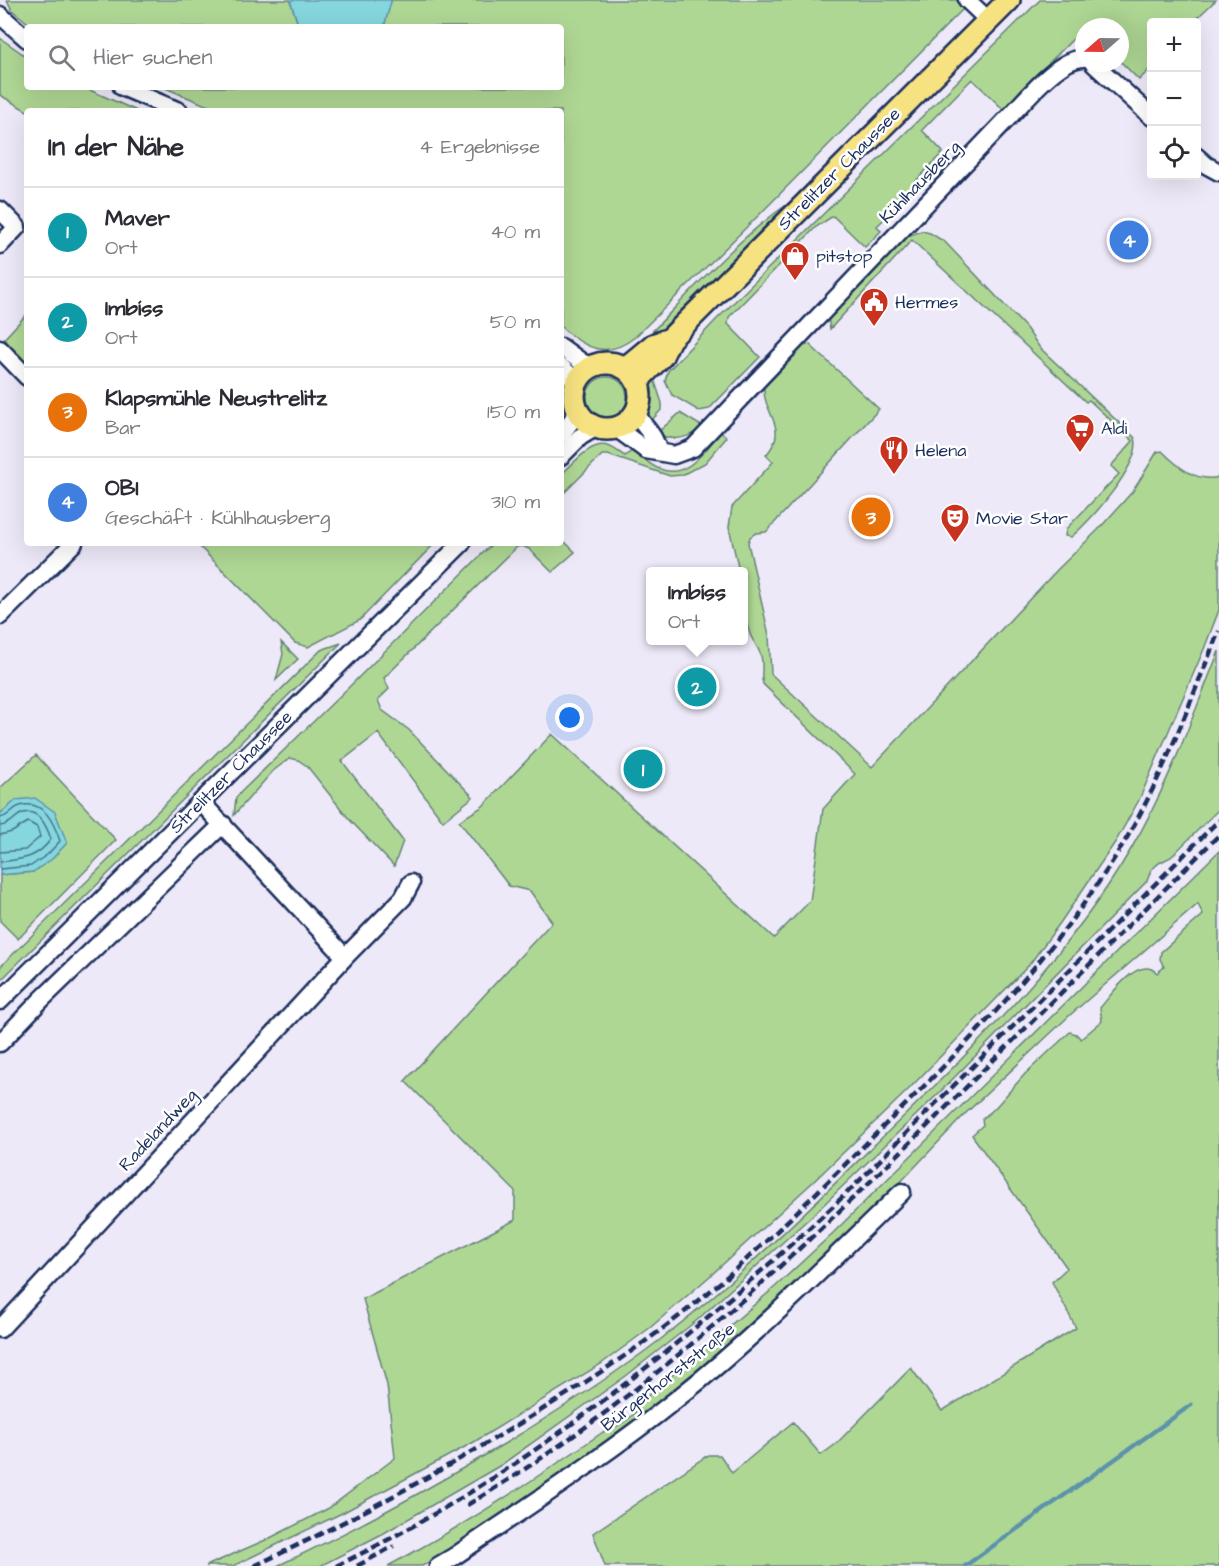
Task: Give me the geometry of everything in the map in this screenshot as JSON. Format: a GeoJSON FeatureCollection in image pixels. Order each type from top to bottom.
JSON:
{"type":"FeatureCollection","features":[{"type":"Feature","properties":{"kind":"main road","name":"Strelitzer Chaussee"},"geometry":{"type":"LineString","coordinates":[[638,385],[642,376],[662,356],[670,339],[1009,0]]}},
{"type":"Feature","properties":{"kind":"main road","name":"Strelitzer Chaussee"},"geometry":{"type":"LineString","coordinates":[[622,367],[630,364],[652,345],[670,339]]}},
{"type":"Feature","properties":{"kind":"main road"},"geometry":{"type":"LineString","coordinates":[[606,363],[622,367],[630,373],[638,385],[640,398],[636,412],[628,422],[616,428],[605,430],[595,428],[583,420],[576,408],[575,386],[582,374],[593,366],[606,363]]}},
{"type":"Feature","properties":{"kind":"street"},"geometry":{"type":"LineString","coordinates":[[967,0],[988,20]]}},
{"type":"Feature","properties":{"kind":"street"},"geometry":{"type":"LineString","coordinates":[[0,15],[24,36]]}},
{"type":"Feature","properties":{"kind":"street","name":"Kühlhausberg"},"geometry":{"type":"LineString","coordinates":[[616,428],[646,450],[674,455],[702,440],[1006,120],[1062,66],[1075,58]]}},
{"type":"Feature","properties":{"kind":"street"},"geometry":{"type":"LineString","coordinates":[[1103,72],[1147,112]]}},
{"type":"Feature","properties":{"kind":"street"},"geometry":{"type":"LineString","coordinates":[[129,90],[172,108]]}},
{"type":"Feature","properties":{"kind":"street"},"geometry":{"type":"LineString","coordinates":[[1201,160],[1219,172]]}},
{"type":"Feature","properties":{"kind":"street"},"geometry":{"type":"LineString","coordinates":[[0,210],[17,227],[0,245]]}},
{"type":"Feature","properties":{"kind":"street"},"geometry":{"type":"LineString","coordinates":[[0,349],[24,374]]}},
{"type":"Feature","properties":{"kind":"street"},"geometry":{"type":"LineString","coordinates":[[564,349],[583,363],[593,366]]}},
{"type":"Feature","properties":{"kind":"street"},"geometry":{"type":"LineString","coordinates":[[564,370],[571,376],[575,386]]}},
{"type":"Feature","properties":{"kind":"street"},"geometry":{"type":"LineString","coordinates":[[564,430],[573,419],[576,408]]}},
{"type":"Feature","properties":{"kind":"street"},"geometry":{"type":"LineString","coordinates":[[636,412],[656,439],[658,451]]}},
{"type":"Feature","properties":{"kind":"street"},"geometry":{"type":"LineString","coordinates":[[564,453],[580,437],[595,428]]}},
{"type":"Feature","properties":{"kind":"street"},"geometry":{"type":"LineString","coordinates":[[0,616],[71,546]]}},
{"type":"Feature","properties":{"kind":"street","name":"Strelitzer Chaussee"},"geometry":{"type":"LineString","coordinates":[[0,1001],[459,546]]}},
{"type":"Feature","properties":{"kind":"street"},"geometry":{"type":"LineString","coordinates":[[201,802],[345,957]]}},
{"type":"Feature","properties":{"kind":"street","name":"Strelitzer Chaussee"},"geometry":{"type":"LineString","coordinates":[[0,1043],[218,819]]}},
{"type":"Feature","properties":{"kind":"street","name":"Radelandweg"},"geometry":{"type":"LineString","coordinates":[[0,1329],[345,957],[403,898],[411,883]]}},
{"type":"Feature","properties":{"kind":"street","name":"Bürgerhorststraße"},"geometry":{"type":"LineString","coordinates":[[438,1566],[554,1489],[678,1399],[744,1342],[902,1192]]}},
{"type":"Feature","properties":{"kind":"green space"},"geometry":{"type":"Polygon","coordinates":[[[7,0],[290,0],[298,24],[29,24],[12,10],[7,0]]]}},
{"type":"Feature","properties":{"kind":"green space"},"geometry":{"type":"Polygon","coordinates":[[[391,0],[959,0],[966,6],[635,337],[615,348],[605,349],[587,345],[564,329],[564,108],[213,108],[170,90],[564,90],[564,24],[385,24],[391,0]]]}},
{"type":"Feature","properties":{"kind":"green space"},"geometry":{"type":"Polygon","coordinates":[[[1040,0],[1216,0],[1197,18],[1147,18],[1147,72],[1139,80],[1129,70],[1129,18],[1075,18],[1075,38],[1003,109],[972,79],[922,130],[943,152],[915,182],[915,189],[877,226],[881,231],[865,247],[833,216],[816,227],[729,317],[728,324],[760,357],[709,409],[699,411],[672,395],[665,381],[668,371],[715,321],[1040,0]]]}},
{"type":"Feature","properties":{"kind":"green space"},"geometry":{"type":"Polygon","coordinates":[[[0,38],[24,55],[24,90],[90,90],[130,108],[24,109],[0,95],[0,38]]]}},
{"type":"Feature","properties":{"kind":"green space"},"geometry":{"type":"Polygon","coordinates":[[[789,203],[643,348],[643,341],[713,269],[749,234],[789,203]]]}},
{"type":"Feature","properties":{"kind":"green space"},"geometry":{"type":"Polygon","coordinates":[[[922,231],[945,242],[1026,328],[1040,348],[1135,438],[1135,449],[1123,476],[1102,505],[1071,537],[1065,536],[1066,529],[1119,474],[1111,466],[1133,441],[1089,400],[1086,402],[912,240],[830,329],[828,317],[898,244],[907,236],[922,231]]]}},
{"type":"Feature","properties":{"kind":"green space"},"geometry":{"type":"Polygon","coordinates":[[[24,317],[24,366],[1,342],[24,317]]]}},
{"type":"Feature","properties":{"kind":"green space"},"geometry":{"type":"Polygon","coordinates":[[[809,344],[879,409],[766,532],[756,533],[750,537],[748,543],[769,635],[771,674],[872,767],[1058,569],[1098,530],[1133,491],[1157,452],[1162,451],[1188,472],[1202,478],[1219,477],[1219,610],[1139,800],[1116,841],[1029,965],[907,1091],[814,1181],[651,1327],[601,1364],[474,1442],[344,1512],[233,1566],[206,1566],[270,1538],[329,1508],[395,1458],[387,1385],[363,1299],[515,1220],[515,1191],[405,1081],[552,922],[530,891],[509,886],[459,821],[482,807],[552,734],[774,938],[810,901],[823,809],[855,774],[763,684],[761,656],[748,626],[748,567],[738,567],[729,527],[732,507],[773,462],[766,455],[773,445],[776,428],[767,405],[764,386],[799,348],[809,344]]]}},
{"type":"Feature","properties":{"kind":"green space"},"geometry":{"type":"Polygon","coordinates":[[[607,377],[621,383],[627,397],[621,411],[607,417],[593,411],[587,397],[593,383],[607,377]]]}},
{"type":"Feature","properties":{"kind":"green space"},"geometry":{"type":"Polygon","coordinates":[[[654,379],[662,409],[649,423],[644,400],[647,389],[654,379]]]}},
{"type":"Feature","properties":{"kind":"green space"},"geometry":{"type":"Polygon","coordinates":[[[680,413],[703,427],[681,438],[669,438],[657,433],[680,413]]]}},
{"type":"Feature","properties":{"kind":"green space"},"geometry":{"type":"Polygon","coordinates":[[[721,432],[727,437],[705,463],[682,475],[670,476],[602,455],[564,493],[564,472],[588,450],[601,445],[615,449],[625,456],[633,450],[656,468],[670,471],[687,467],[721,432]]]}},
{"type":"Feature","properties":{"kind":"green space"},"geometry":{"type":"Polygon","coordinates":[[[564,541],[575,552],[552,572],[529,549],[522,546],[564,546],[564,541]]]}},
{"type":"Feature","properties":{"kind":"green space"},"geometry":{"type":"Polygon","coordinates":[[[199,546],[432,546],[360,620],[308,647],[295,643],[199,546]]]}},
{"type":"Feature","properties":{"kind":"green space"},"geometry":{"type":"Polygon","coordinates":[[[490,546],[522,546],[517,547],[384,678],[389,689],[378,700],[382,710],[409,730],[473,797],[443,821],[378,733],[342,761],[403,841],[394,866],[349,819],[307,766],[298,760],[290,758],[273,771],[234,815],[236,798],[241,792],[490,546]]]}},
{"type":"Feature","properties":{"kind":"green space"},"geometry":{"type":"Polygon","coordinates":[[[281,642],[298,659],[276,680],[283,654],[281,642]]]}},
{"type":"Feature","properties":{"kind":"green space"},"geometry":{"type":"Polygon","coordinates":[[[341,643],[0,981],[0,967],[321,650],[341,643]]]}},
{"type":"Feature","properties":{"kind":"green space"},"geometry":{"type":"Polygon","coordinates":[[[1219,651],[1219,809],[1171,857],[1151,870],[1147,881],[939,1093],[815,1213],[696,1321],[626,1376],[501,1465],[384,1533],[320,1566],[277,1566],[366,1522],[452,1474],[606,1379],[661,1339],[723,1288],[842,1177],[995,1025],[1082,923],[1131,849],[1157,801],[1219,651]]]}},
{"type":"Feature","properties":{"kind":"green space"},"geometry":{"type":"Polygon","coordinates":[[[36,755],[116,840],[18,939],[0,921],[0,875],[33,872],[16,800],[0,814],[0,788],[36,755]]]}},
{"type":"Feature","properties":{"kind":"green space"},"geometry":{"type":"Polygon","coordinates":[[[1219,851],[1219,1566],[605,1566],[593,1533],[708,1455],[720,1455],[732,1473],[793,1422],[821,1455],[836,1444],[911,1368],[942,1411],[1076,1328],[1052,1282],[1067,1268],[972,1135],[983,1125],[982,1119],[1070,1032],[1081,1039],[1102,1021],[1100,1008],[1126,978],[1142,969],[1150,969],[1157,973],[1164,967],[1160,959],[1161,952],[1203,915],[1198,904],[1070,1015],[966,1113],[893,1190],[812,1269],[718,1356],[661,1403],[550,1484],[453,1550],[422,1566],[388,1566],[471,1519],[603,1432],[632,1416],[643,1400],[775,1287],[833,1233],[1219,851]]]}},
{"type":"Feature","properties":{"kind":"water"},"geometry":{"type":"Polygon","coordinates":[[[290,0],[391,0],[385,24],[298,24],[290,0]]]}},
{"type":"Feature","properties":{"kind":"water"},"geometry":{"type":"Polygon","coordinates":[[[35,798],[55,812],[67,843],[52,859],[33,872],[0,875],[0,814],[16,800],[35,798]]]}},
{"type":"Feature","properties":{"kind":"waterway"},"geometry":{"type":"LineString","coordinates":[[965,1566],[1191,1405]]}},
{"type":"Feature","properties":{"kind":"railway"},"geometry":{"type":"LineString","coordinates":[[254,1566],[423,1480],[597,1375],[692,1306],[807,1202],[988,1020],[1045,954],[1098,884],[1150,794],[1175,740],[1219,631]]}},
{"type":"Feature","properties":{"kind":"railway"},"geometry":{"type":"LineString","coordinates":[[336,1566],[402,1532],[529,1454],[648,1366],[706,1318],[848,1192],[1219,820]]}},
{"type":"Feature","properties":{"kind":"railway"},"geometry":{"type":"LineString","coordinates":[[467,1505],[589,1425],[647,1381],[758,1286],[917,1136],[1219,835]]}},
{"type":"Feature","properties":{"kind":"railway"},"geometry":{"type":"LineString","coordinates":[[357,1566],[394,1546]]}},
{"type":"Feature","properties":{"kind":"place","name":"OBI"},"geometry":{"type":"Point","coordinates":[1129,240]}},
{"type":"Feature","properties":{"kind":"place","name":"pitstop"},"geometry":{"type":"Point","coordinates":[795,282]}},
{"type":"Feature","properties":{"kind":"place","name":"Hermes"},"geometry":{"type":"Point","coordinates":[874,328]}},
{"type":"Feature","properties":{"kind":"place","name":"Aldi"},"geometry":{"type":"Point","coordinates":[1080,454]}},
{"type":"Feature","properties":{"kind":"place","name":"Helena"},"geometry":{"type":"Point","coordinates":[894,476]}},
{"type":"Feature","properties":{"kind":"place","name":"Klapsmühle Neustrelitz"},"geometry":{"type":"Point","coordinates":[871,517]}},
{"type":"Feature","properties":{"kind":"place","name":"Movie Star"},"geometry":{"type":"Point","coordinates":[955,544]}},
{"type":"Feature","properties":{"kind":"place","name":"Imbíss"},"geometry":{"type":"Point","coordinates":[697,687]}},
{"type":"Feature","properties":{"kind":"place","name":"Maver"},"geometry":{"type":"Point","coordinates":[643,769]}}]}
